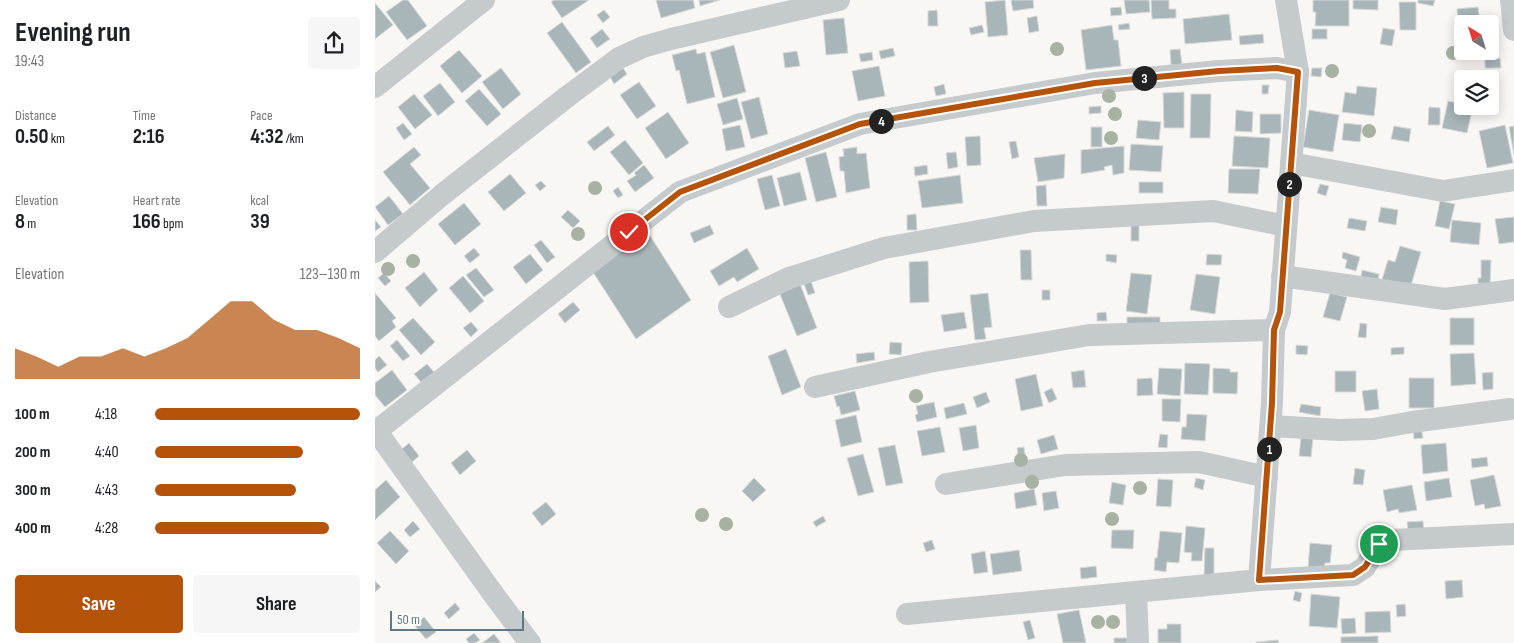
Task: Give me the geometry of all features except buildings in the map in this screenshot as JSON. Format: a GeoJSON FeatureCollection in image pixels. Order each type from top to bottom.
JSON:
{"type":"FeatureCollection","features":[{"type":"Feature","properties":{"kind":"street"},"geometry":{"type":"LineString","coordinates":[[375,87],[484,0]]}},
{"type":"Feature","properties":{"kind":"street"},"geometry":{"type":"LineString","coordinates":[[375,252],[443,194],[619,58],[643,47],[671,39],[839,0]]}},
{"type":"Feature","properties":{"kind":"street"},"geometry":{"type":"LineString","coordinates":[[1259,580],[1271,426],[1274,330],[1280,312],[1298,72],[1286,0]]}},
{"type":"Feature","properties":{"kind":"street"},"geometry":{"type":"LineString","coordinates":[[1511,0],[1514,30]]}},
{"type":"Feature","properties":{"kind":"street"},"geometry":{"type":"LineString","coordinates":[[530,643],[493,595],[375,431],[680,192],[860,124],[1086,85],[1219,71],[1277,68],[1298,72]]}},
{"type":"Feature","properties":{"kind":"street"},"geometry":{"type":"LineString","coordinates":[[1291,163],[1429,189],[1443,190],[1514,180]]}},
{"type":"Feature","properties":{"kind":"street"},"geometry":{"type":"LineString","coordinates":[[729,307],[789,278],[884,248],[1034,221],[1213,211],[1286,226]]}},
{"type":"Feature","properties":{"kind":"street"},"geometry":{"type":"LineString","coordinates":[[1282,276],[1445,299],[1514,290]]}},
{"type":"Feature","properties":{"kind":"street"},"geometry":{"type":"LineString","coordinates":[[815,387],[929,362],[1089,335],[1274,330]]}},
{"type":"Feature","properties":{"kind":"street"},"geometry":{"type":"LineString","coordinates":[[1271,426],[1339,430],[1373,429],[1510,409]]}},
{"type":"Feature","properties":{"kind":"street"},"geometry":{"type":"LineString","coordinates":[[946,484],[1065,465],[1199,462],[1267,477]]}},
{"type":"Feature","properties":{"kind":"street"},"geometry":{"type":"LineString","coordinates":[[907,614],[1259,580],[1353,575],[1365,567],[1379,544],[1392,540],[1514,534]]}},
{"type":"Feature","properties":{"kind":"street"},"geometry":{"type":"LineString","coordinates":[[1136,592],[1138,643]]}},
{"type":"Feature","properties":{"kind":"route"},"geometry":{"type":"LineString","coordinates":[[629,232],[680,192],[860,124],[1095,83],[1219,71],[1277,68],[1298,72],[1280,312],[1274,330],[1272,403],[1259,580],[1353,575],[1365,567],[1371,554],[1379,544]]}}]}
